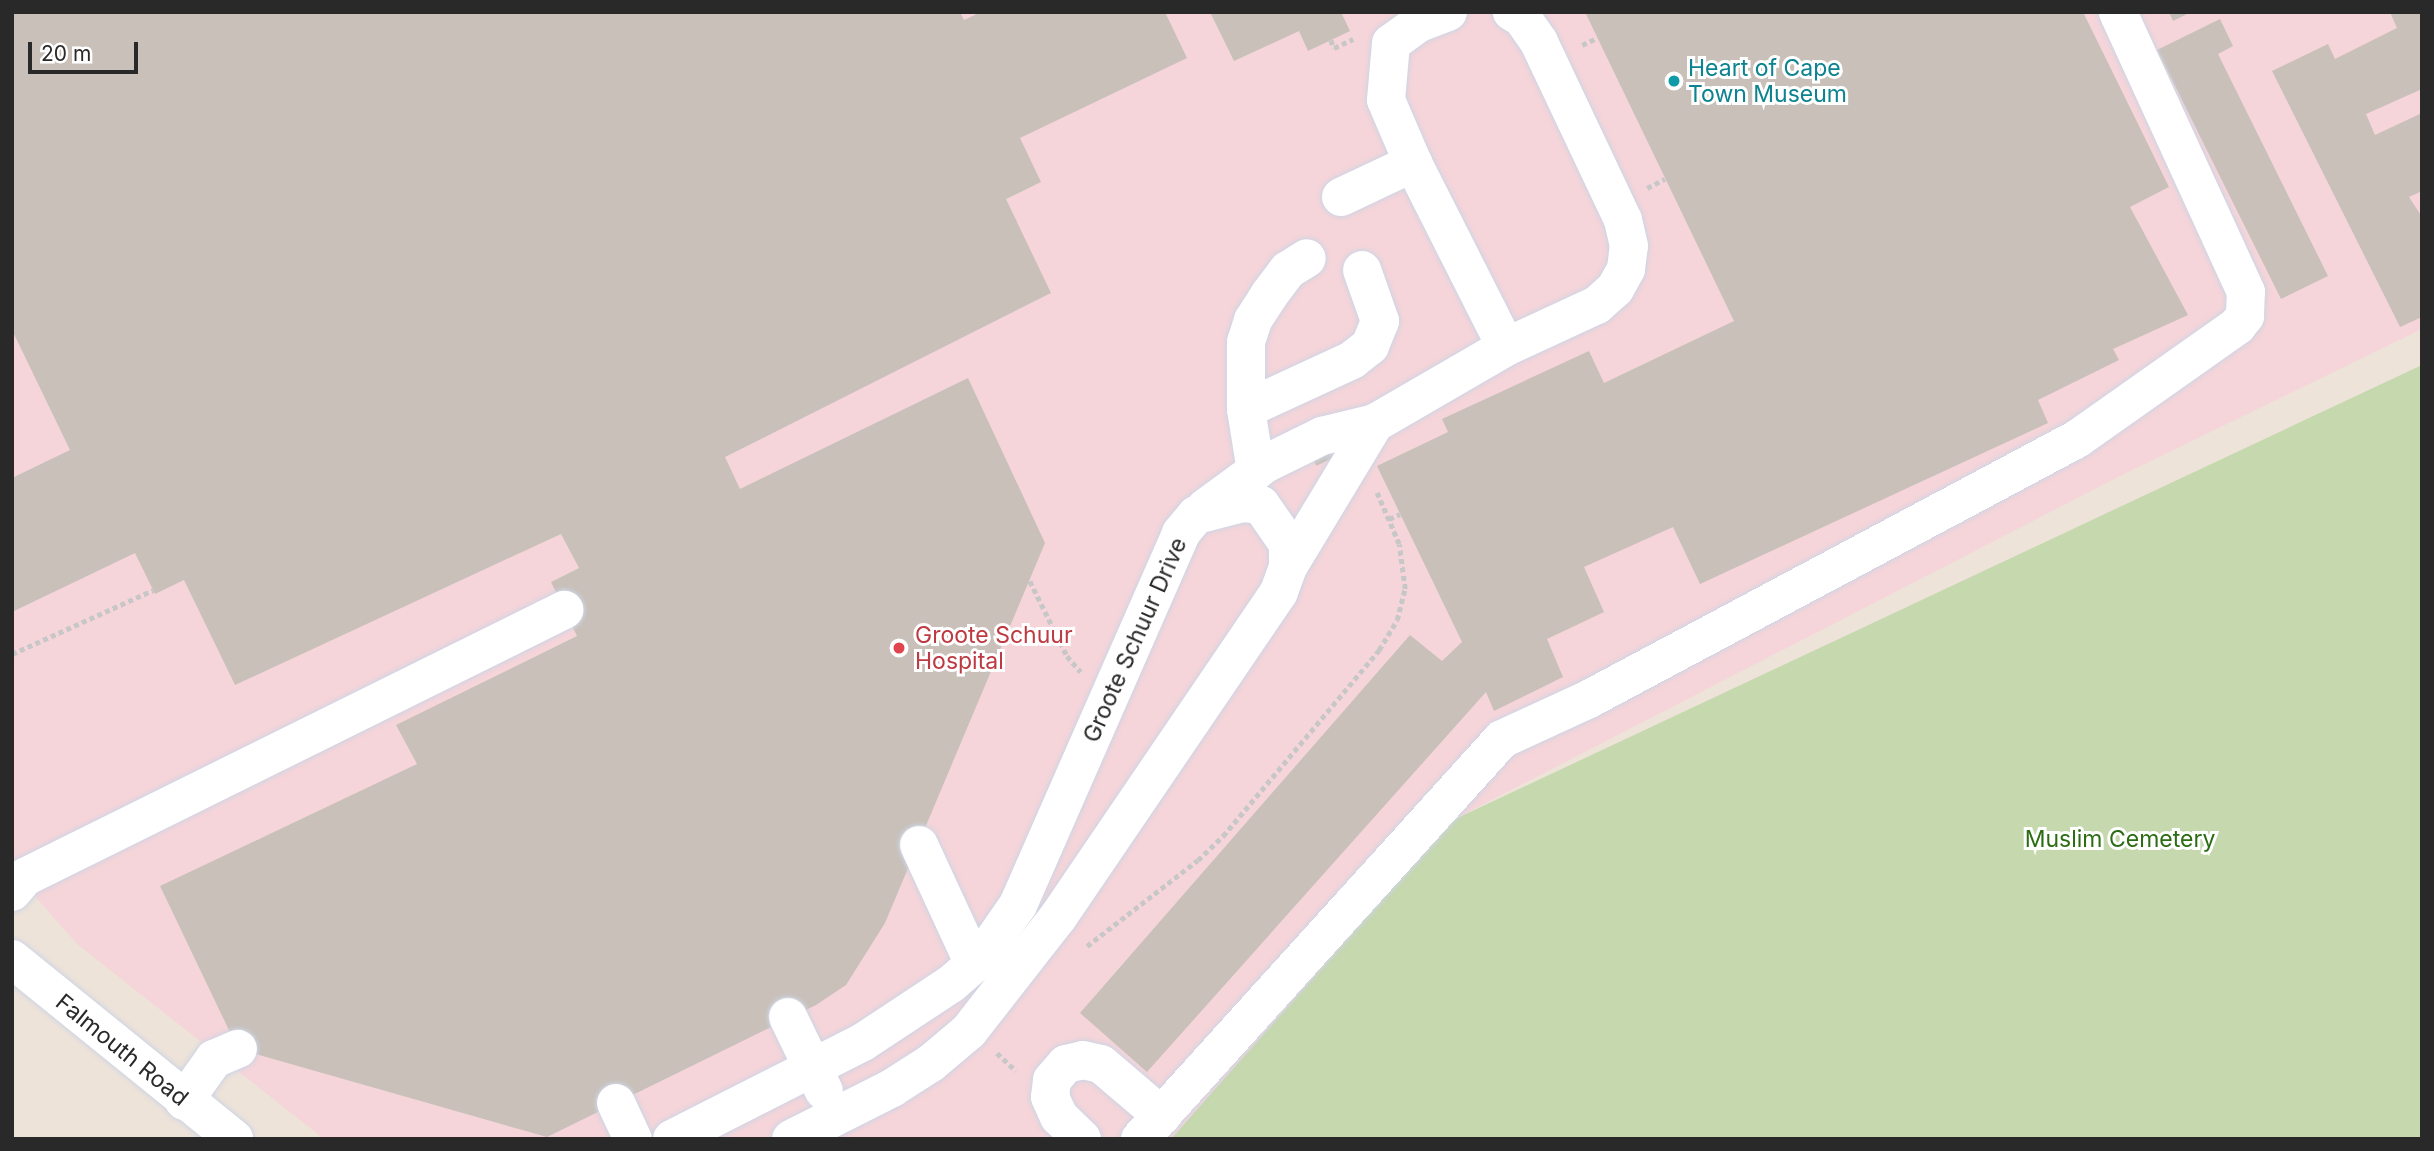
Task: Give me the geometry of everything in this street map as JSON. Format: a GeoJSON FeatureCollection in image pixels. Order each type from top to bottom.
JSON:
{"type":"FeatureCollection","features":[{"type":"Feature","properties":{"kind":"street"},"geometry":{"type":"LineString","coordinates":[[1448,12],[1419,23],[1391,43],[1386,100],[1413,163],[1506,348]]}},
{"type":"Feature","properties":{"kind":"street"},"geometry":{"type":"LineString","coordinates":[[1196,515],[1256,471],[1322,436],[1375,423],[1506,348],[1597,305],[1615,289],[1626,269],[1629,246],[1623,220],[1539,42],[1522,18],[1512,12]]}},
{"type":"Feature","properties":{"kind":"street"},"geometry":{"type":"LineString","coordinates":[[1082,1139],[1059,1117],[1050,1097],[1052,1080],[1066,1065],[1083,1060],[1101,1064],[1151,1127],[1502,739],[1589,699],[2077,439],[2237,326],[2249,304],[2246,292],[2118,12]]}},
{"type":"Feature","properties":{"kind":"street"},"geometry":{"type":"LineString","coordinates":[[1341,197],[1413,163]]}},
{"type":"Feature","properties":{"kind":"street"},"geometry":{"type":"LineString","coordinates":[[1256,471],[1246,409],[1246,342],[1253,320],[1288,270],[1307,258]]}},
{"type":"Feature","properties":{"kind":"street"},"geometry":{"type":"LineString","coordinates":[[1246,409],[1352,360],[1370,346],[1380,321],[1362,270]]}},
{"type":"Feature","properties":{"kind":"street"},"geometry":{"type":"LineString","coordinates":[[792,1139],[844,1129],[969,1031],[1005,988],[1264,618],[1287,567],[1375,423]]}},
{"type":"Feature","properties":{"kind":"street","name":"Groote Schuur Drive"},"geometry":{"type":"LineString","coordinates":[[672,1139],[813,1069],[908,1014],[974,964],[1000,934],[1018,905],[1181,533],[1196,515],[1243,503],[1261,505],[1288,544],[1287,567]]}},
{"type":"Feature","properties":{"kind":"street"},"geometry":{"type":"LineString","coordinates":[[12,892],[25,877],[564,610]]}},
{"type":"Feature","properties":{"kind":"street"},"geometry":{"type":"LineString","coordinates":[[919,845],[974,964]]}},
{"type":"Feature","properties":{"kind":"street","name":"Falmouth Road"},"geometry":{"type":"LineString","coordinates":[[12,959],[234,1139]]}},
{"type":"Feature","properties":{"kind":"street"},"geometry":{"type":"LineString","coordinates":[[788,1017],[844,1129]]}},
{"type":"Feature","properties":{"kind":"street"},"geometry":{"type":"LineString","coordinates":[[184,1101],[214,1059],[238,1049]]}},
{"type":"Feature","properties":{"kind":"street"},"geometry":{"type":"LineString","coordinates":[[616,1103],[633,1139]]}},
{"type":"Feature","properties":{"kind":"path"},"geometry":{"type":"LineString","coordinates":[[1079,953],[1223,836],[1379,650],[1398,620],[1405,589],[1399,544],[1374,484]]}},
{"type":"Feature","properties":{"kind":"path"},"geometry":{"type":"LineString","coordinates":[[1389,519],[1400,514]]}},
{"type":"Feature","properties":{"kind":"path"},"geometry":{"type":"LineString","coordinates":[[1030,581],[1067,656],[1084,676],[1087,692],[1105,704]]}},
{"type":"Feature","properties":{"kind":"path"},"geometry":{"type":"LineString","coordinates":[[12,654],[153,590]]}},
{"type":"Feature","properties":{"kind":"path"},"geometry":{"type":"LineString","coordinates":[[993,1048],[1036,1090],[1050,1097]]}},
{"type":"Feature","properties":{"kind":"shaded area","name":"Groote Schuur Hospital"},"geometry":{"type":"Polygon","coordinates":[[[12,12],[2422,12],[2422,329],[2122,475],[1451,821],[1171,1139],[324,1139],[77,944],[12,870],[12,12]]]}},
{"type":"Feature","properties":{"kind":"green space","name":"Muslim Cemetery"},"geometry":{"type":"Polygon","coordinates":[[[2422,365],[2422,1139],[1171,1139],[1451,821],[2422,365]]]}},
{"type":"Feature","properties":{"kind":"building"},"geometry":{"type":"Polygon","coordinates":[[[12,12],[960,12],[964,20],[981,12],[1165,12],[1187,58],[1020,138],[1041,182],[1006,199],[1051,293],[725,457],[740,489],[968,378],[1045,543],[885,923],[846,985],[816,1005],[547,1137],[238,1049],[160,886],[417,764],[396,725],[577,636],[551,582],[579,568],[561,534],[235,685],[184,580],[155,594],[135,553],[12,612],[12,478],[70,450],[12,330],[12,12]]]}},
{"type":"Feature","properties":{"kind":"building"},"geometry":{"type":"Polygon","coordinates":[[[1210,12],[1341,12],[1350,31],[1308,51],[1299,31],[1234,61],[1210,12]]]}},
{"type":"Feature","properties":{"kind":"building"},"geometry":{"type":"Polygon","coordinates":[[[1585,12],[2083,12],[2169,187],[2130,207],[2188,315],[2113,349],[2119,360],[2038,400],[2048,423],[1700,584],[1673,527],[1584,567],[1604,612],[1547,639],[1563,677],[1494,711],[1486,692],[1147,1072],[1080,1013],[1410,635],[1442,661],[1462,642],[1377,466],[1448,432],[1442,419],[1589,351],[1604,383],[1734,321],[1585,12]]]}},
{"type":"Feature","properties":{"kind":"building"},"geometry":{"type":"Polygon","coordinates":[[[2169,12],[2191,12],[2173,21],[2169,12]]]}},
{"type":"Feature","properties":{"kind":"building"},"geometry":{"type":"Polygon","coordinates":[[[2390,12],[2422,12],[2422,89],[2366,114],[2375,135],[2422,113],[2422,191],[2409,197],[2422,217],[2422,317],[2400,327],[2272,71],[2328,44],[2335,59],[2397,28],[2390,12]]]}},
{"type":"Feature","properties":{"kind":"building"},"geometry":{"type":"Polygon","coordinates":[[[2220,19],[2233,46],[2218,54],[2328,276],[2281,299],[2157,50],[2220,19]]]}},
{"type":"Feature","properties":{"kind":"building"},"geometry":{"type":"Polygon","coordinates":[[[1334,442],[1340,455],[1316,466],[1310,453],[1334,442]]]}},
{"type":"Feature","properties":{"kind":"place","name":"Heart of Cape Town Museum"},"geometry":{"type":"Point","coordinates":[1674,81]}},
{"type":"Feature","properties":{"kind":"place","name":"Groote Schuur Hospital"},"geometry":{"type":"Point","coordinates":[899,648]}}]}
